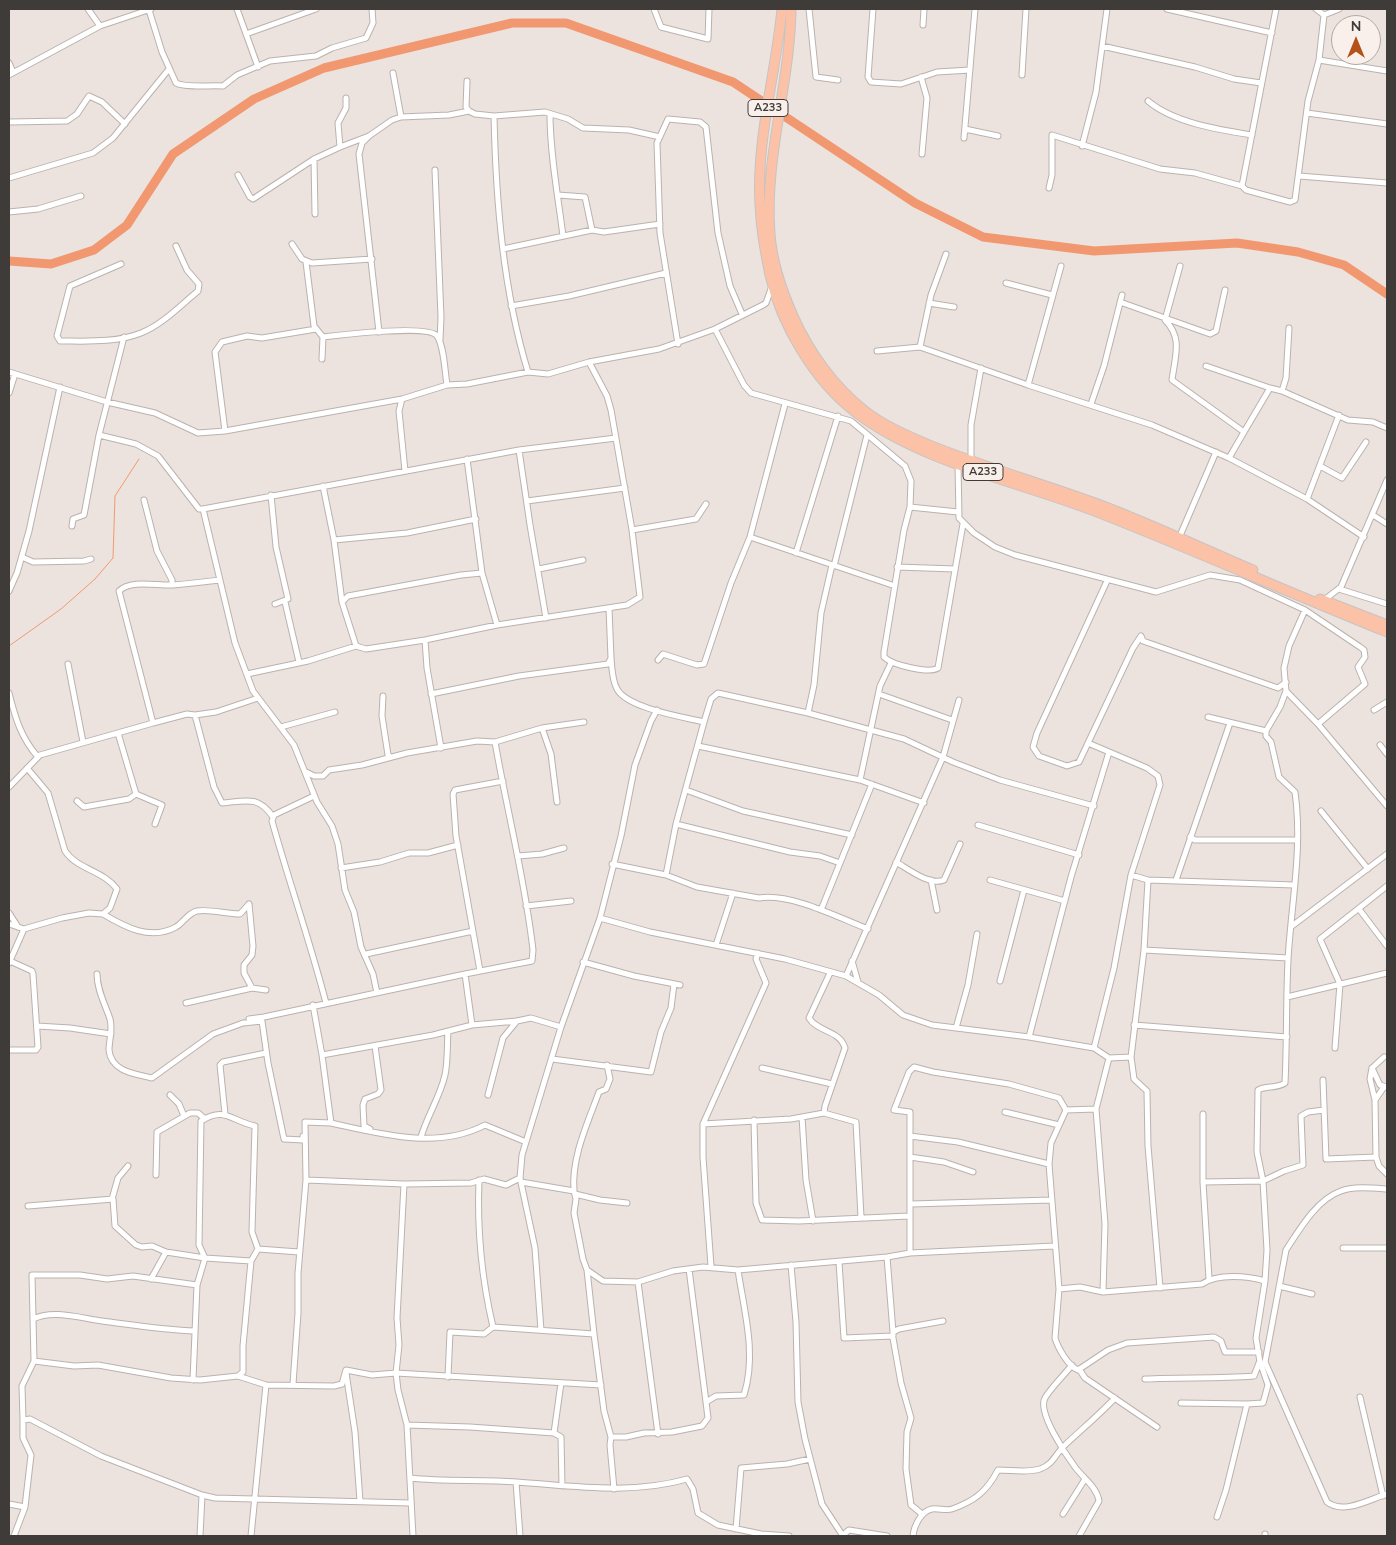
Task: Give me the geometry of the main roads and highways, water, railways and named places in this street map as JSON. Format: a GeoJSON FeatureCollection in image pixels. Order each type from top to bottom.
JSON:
{"type":"FeatureCollection","features":[{"type":"Feature","properties":{"kind":"highway","name":"A233"},"geometry":{"type":"LineString","coordinates":[[782,9],[763,147],[759,204],[763,238],[773,284],[794,335],[811,364],[830,388],[852,410],[877,427],[911,444],[1095,511],[1298,593],[1324,600],[1387,625]]}},
{"type":"Feature","properties":{"kind":"highway","name":"A233"},"geometry":{"type":"LineString","coordinates":[[791,9],[785,71],[769,187],[770,236],[783,294],[800,332],[836,384],[866,412],[913,438],[959,460],[971,461],[1096,504],[1180,538],[1387,632]]}},
{"type":"Feature","properties":{"kind":"waterway"},"geometry":{"type":"LineString","coordinates":[[9,261],[51,264],[94,250],[127,225],[173,154],[254,99],[324,68],[512,23],[566,23],[733,82],[915,203],[983,237],[1094,251],[1237,243],[1298,252],[1344,265],[1387,294]]}},
{"type":"Feature","properties":{"kind":"waterway"},"geometry":{"type":"LineString","coordinates":[[9,646],[61,609],[95,579],[113,558],[115,496],[139,459]]}}]}
